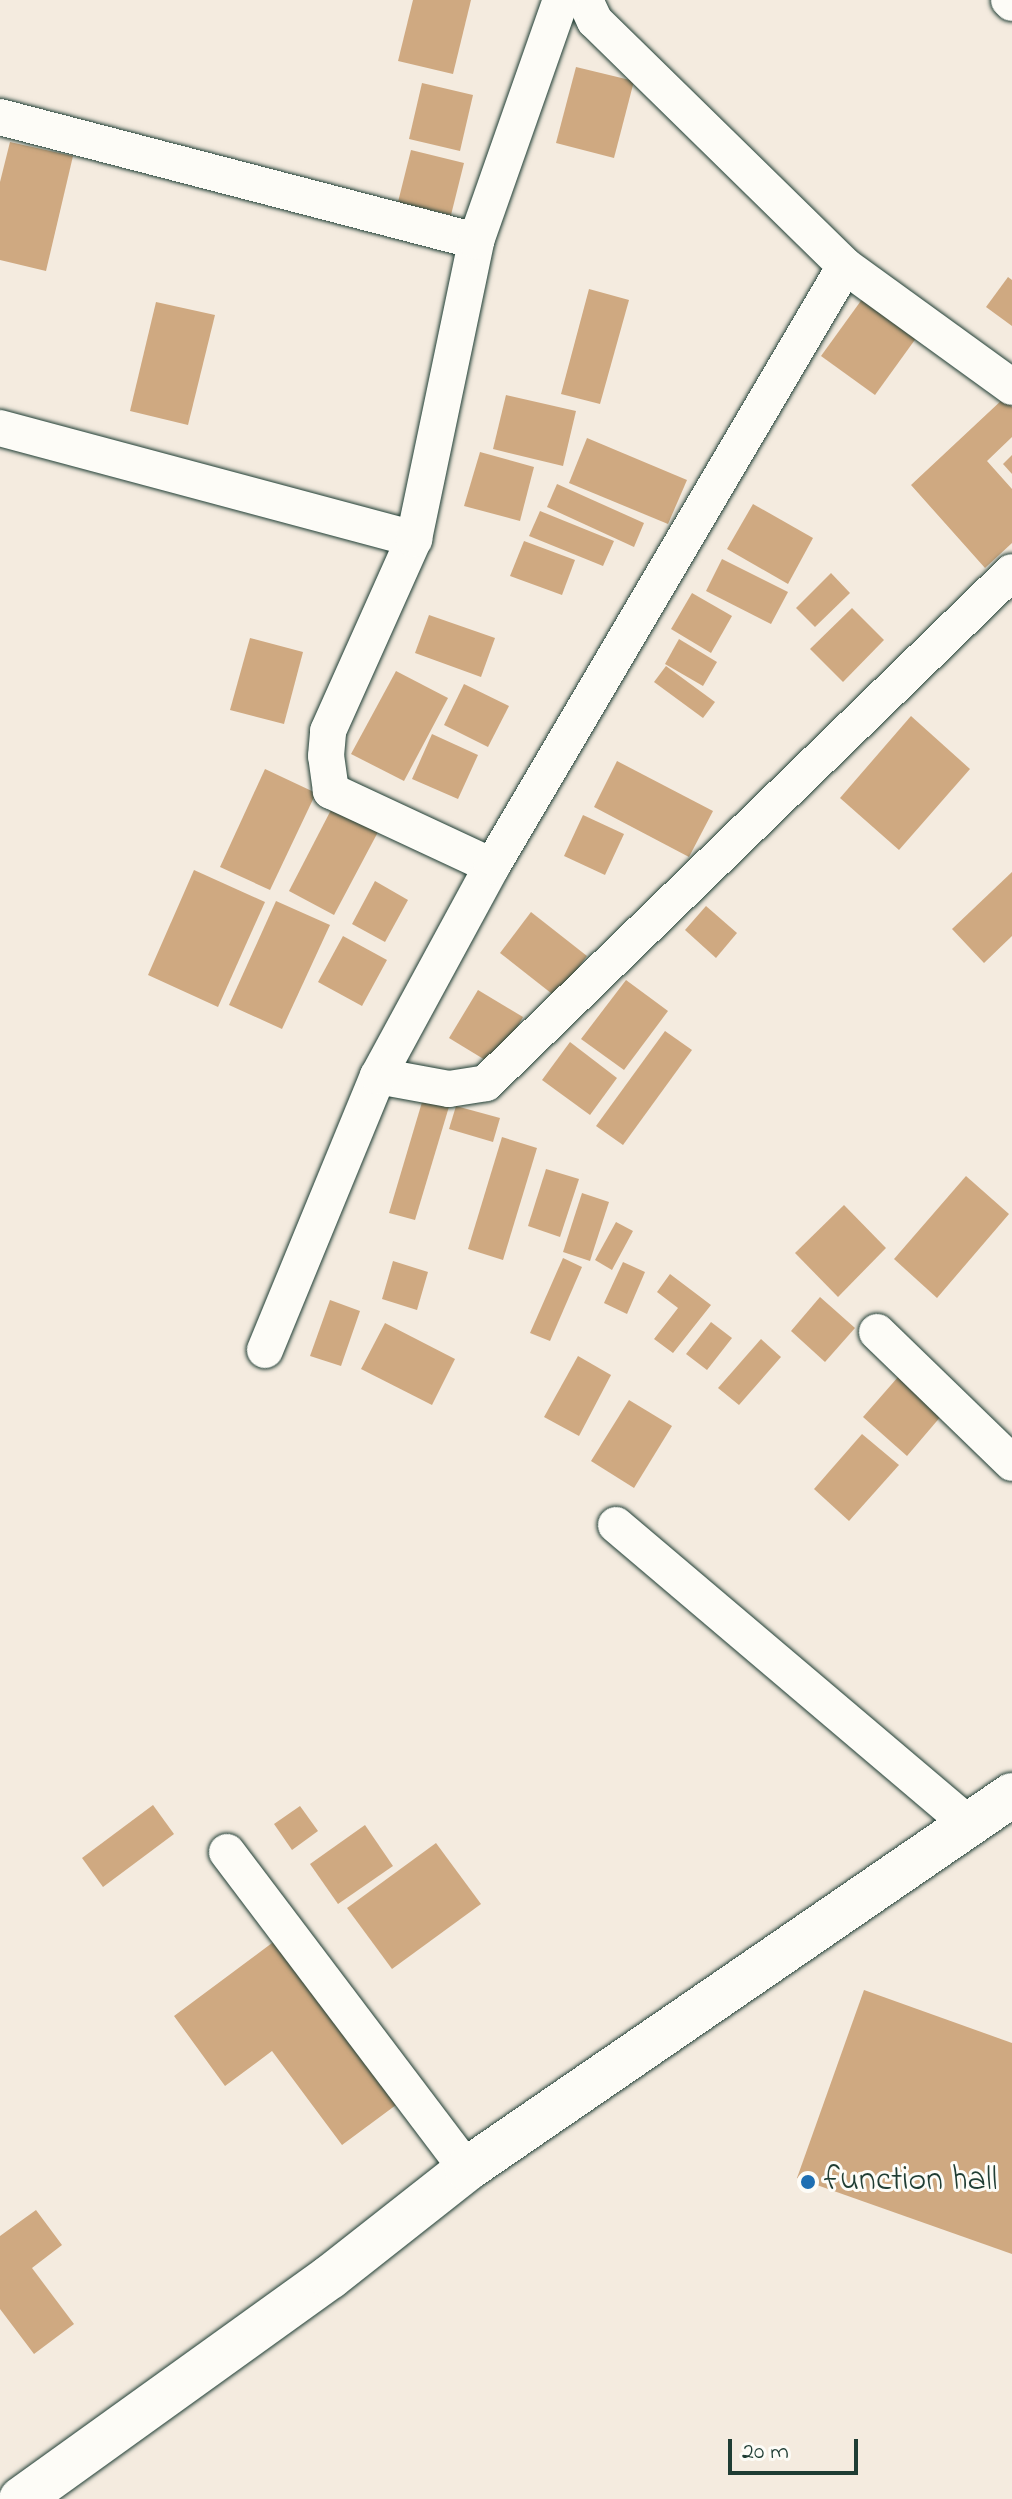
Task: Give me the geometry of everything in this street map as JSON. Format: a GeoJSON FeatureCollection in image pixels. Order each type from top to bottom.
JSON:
{"type":"FeatureCollection","features":[{"type":"Feature","properties":{"kind":"street"},"geometry":{"type":"LineString","coordinates":[[492,866],[331,791],[328,783],[328,731],[414,539],[476,241],[561,0]]}},
{"type":"Feature","properties":{"kind":"street"},"geometry":{"type":"LineString","coordinates":[[585,0],[595,21],[845,266],[1012,387]]}},
{"type":"Feature","properties":{"kind":"street"},"geometry":{"type":"LineString","coordinates":[[0,117],[476,241]]}},
{"type":"Feature","properties":{"kind":"street"},"geometry":{"type":"LineString","coordinates":[[265,1350],[378,1076],[492,866],[845,266]]}},
{"type":"Feature","properties":{"kind":"street"},"geometry":{"type":"LineString","coordinates":[[0,428],[414,539]]}},
{"type":"Feature","properties":{"kind":"street"},"geometry":{"type":"LineString","coordinates":[[378,1076],[449,1089],[486,1083],[1012,572]]}},
{"type":"Feature","properties":{"kind":"street"},"geometry":{"type":"LineString","coordinates":[[877,1332],[1012,1463]]}},
{"type":"Feature","properties":{"kind":"street"},"geometry":{"type":"LineString","coordinates":[[616,1525],[970,1825]]}},
{"type":"Feature","properties":{"kind":"street"},"geometry":{"type":"LineString","coordinates":[[21,2499],[330,2277],[467,2169],[1012,1795]]}},
{"type":"Feature","properties":{"kind":"street"},"geometry":{"type":"LineString","coordinates":[[227,1852],[467,2169]]}},
{"type":"Feature","properties":{"kind":"building"},"geometry":{"type":"Polygon","coordinates":[[[413,0],[471,0],[453,74],[398,61],[413,0]]]}},
{"type":"Feature","properties":{"kind":"building"},"geometry":{"type":"Polygon","coordinates":[[[576,67],[634,81],[614,158],[556,143],[576,67]]]}},
{"type":"Feature","properties":{"kind":"building"},"geometry":{"type":"Polygon","coordinates":[[[422,83],[473,95],[460,151],[409,139],[422,83]]]}},
{"type":"Feature","properties":{"kind":"building"},"geometry":{"type":"Polygon","coordinates":[[[10,142],[73,156],[46,271],[0,260],[0,182],[10,142]]]}},
{"type":"Feature","properties":{"kind":"building"},"geometry":{"type":"Polygon","coordinates":[[[411,150],[464,163],[451,215],[398,202],[411,150]]]}},
{"type":"Feature","properties":{"kind":"building"},"geometry":{"type":"Polygon","coordinates":[[[1008,277],[1012,280],[1012,326],[986,307],[1008,277]]]}},
{"type":"Feature","properties":{"kind":"building"},"geometry":{"type":"Polygon","coordinates":[[[589,289],[629,300],[600,404],[561,394],[589,289]]]}},
{"type":"Feature","properties":{"kind":"building"},"geometry":{"type":"Polygon","coordinates":[[[868,291],[922,330],[875,395],[821,356],[868,291]]]}},
{"type":"Feature","properties":{"kind":"building"},"geometry":{"type":"Polygon","coordinates":[[[156,302],[215,315],[188,425],[130,411],[156,302]]]}},
{"type":"Feature","properties":{"kind":"building"},"geometry":{"type":"Polygon","coordinates":[[[506,395],[576,411],[563,466],[493,449],[506,395]]]}},
{"type":"Feature","properties":{"kind":"building"},"geometry":{"type":"Polygon","coordinates":[[[1004,398],[1012,407],[1012,437],[987,461],[1012,489],[1012,543],[985,568],[911,485],[1004,398]]]}},
{"type":"Feature","properties":{"kind":"building"},"geometry":{"type":"Polygon","coordinates":[[[587,438],[687,480],[668,524],[569,483],[587,438]]]}},
{"type":"Feature","properties":{"kind":"building"},"geometry":{"type":"Polygon","coordinates":[[[480,452],[534,467],[520,521],[464,506],[480,452]]]}},
{"type":"Feature","properties":{"kind":"building"},"geometry":{"type":"Polygon","coordinates":[[[1012,455],[1012,474],[1003,464],[1012,455]]]}},
{"type":"Feature","properties":{"kind":"building"},"geometry":{"type":"Polygon","coordinates":[[[557,484],[644,523],[634,547],[547,507],[557,484]]]}},
{"type":"Feature","properties":{"kind":"building"},"geometry":{"type":"Polygon","coordinates":[[[753,504],[813,538],[788,584],[727,549],[753,504]]]}},
{"type":"Feature","properties":{"kind":"building"},"geometry":{"type":"Polygon","coordinates":[[[540,511],[614,541],[603,566],[529,536],[540,511]]]}},
{"type":"Feature","properties":{"kind":"building"},"geometry":{"type":"Polygon","coordinates":[[[524,541],[575,560],[562,595],[510,576],[524,541]]]}},
{"type":"Feature","properties":{"kind":"building"},"geometry":{"type":"Polygon","coordinates":[[[722,559],[788,592],[771,624],[706,591],[722,559]]]}},
{"type":"Feature","properties":{"kind":"building"},"geometry":{"type":"Polygon","coordinates":[[[831,573],[850,593],[815,627],[796,608],[831,573]]]}},
{"type":"Feature","properties":{"kind":"building"},"geometry":{"type":"Polygon","coordinates":[[[692,593],[732,616],[711,653],[671,629],[692,593]]]}},
{"type":"Feature","properties":{"kind":"building"},"geometry":{"type":"Polygon","coordinates":[[[852,608],[884,640],[843,682],[810,649],[852,608]]]}},
{"type":"Feature","properties":{"kind":"building"},"geometry":{"type":"Polygon","coordinates":[[[429,615],[495,638],[481,677],[415,653],[429,615]]]}},
{"type":"Feature","properties":{"kind":"building"},"geometry":{"type":"Polygon","coordinates":[[[250,638],[303,652],[284,724],[230,710],[250,638]]]}},
{"type":"Feature","properties":{"kind":"building"},"geometry":{"type":"Polygon","coordinates":[[[679,639],[717,662],[703,686],[665,664],[679,639]]]}},
{"type":"Feature","properties":{"kind":"building"},"geometry":{"type":"Polygon","coordinates":[[[666,666],[715,702],[703,718],[654,682],[666,666]]]}},
{"type":"Feature","properties":{"kind":"building"},"geometry":{"type":"Polygon","coordinates":[[[396,671],[448,698],[404,781],[351,754],[396,671]]]}},
{"type":"Feature","properties":{"kind":"building"},"geometry":{"type":"Polygon","coordinates":[[[464,684],[509,706],[488,747],[444,725],[464,684]]]}},
{"type":"Feature","properties":{"kind":"building"},"geometry":{"type":"Polygon","coordinates":[[[911,716],[970,769],[899,850],[840,798],[911,716]]]}},
{"type":"Feature","properties":{"kind":"building"},"geometry":{"type":"Polygon","coordinates":[[[432,734],[478,755],[458,799],[412,779],[432,734]]]}},
{"type":"Feature","properties":{"kind":"building"},"geometry":{"type":"Polygon","coordinates":[[[617,761],[713,811],[689,857],[594,807],[617,761]]]}},
{"type":"Feature","properties":{"kind":"building"},"geometry":{"type":"Polygon","coordinates":[[[265,769],[316,793],[270,890],[220,867],[265,769]]]}},
{"type":"Feature","properties":{"kind":"building"},"geometry":{"type":"Polygon","coordinates":[[[332,808],[378,832],[334,915],[289,891],[332,808]]]}},
{"type":"Feature","properties":{"kind":"building"},"geometry":{"type":"Polygon","coordinates":[[[583,815],[624,834],[605,875],[564,856],[583,815]]]}},
{"type":"Feature","properties":{"kind":"building"},"geometry":{"type":"Polygon","coordinates":[[[194,870],[265,902],[218,1007],[148,975],[194,870]]]}},
{"type":"Feature","properties":{"kind":"building"},"geometry":{"type":"Polygon","coordinates":[[[1012,872],[1012,936],[984,963],[952,929],[1012,872]]]}},
{"type":"Feature","properties":{"kind":"building"},"geometry":{"type":"Polygon","coordinates":[[[375,881],[408,900],[385,942],[352,924],[375,881]]]}},
{"type":"Feature","properties":{"kind":"building"},"geometry":{"type":"Polygon","coordinates":[[[276,901],[330,925],[282,1029],[229,1005],[276,901]]]}},
{"type":"Feature","properties":{"kind":"building"},"geometry":{"type":"Polygon","coordinates":[[[706,906],[737,933],[716,958],[685,930],[706,906]]]}},
{"type":"Feature","properties":{"kind":"building"},"geometry":{"type":"Polygon","coordinates":[[[531,912],[587,956],[556,997],[500,953],[531,912]]]}},
{"type":"Feature","properties":{"kind":"building"},"geometry":{"type":"Polygon","coordinates":[[[343,936],[387,960],[362,1006],[318,982],[343,936]]]}},
{"type":"Feature","properties":{"kind":"building"},"geometry":{"type":"Polygon","coordinates":[[[626,980],[668,1011],[624,1070],[581,1039],[626,980]]]}},
{"type":"Feature","properties":{"kind":"building"},"geometry":{"type":"Polygon","coordinates":[[[478,990],[523,1017],[495,1066],[449,1038],[478,990]]]}},
{"type":"Feature","properties":{"kind":"building"},"geometry":{"type":"Polygon","coordinates":[[[665,1031],[692,1050],[623,1145],[596,1126],[665,1031]]]}},
{"type":"Feature","properties":{"kind":"building"},"geometry":{"type":"Polygon","coordinates":[[[570,1042],[617,1078],[590,1115],[542,1080],[570,1042]]]}},
{"type":"Feature","properties":{"kind":"building"},"geometry":{"type":"Polygon","coordinates":[[[425,1092],[451,1100],[415,1220],[389,1213],[425,1092]]]}},
{"type":"Feature","properties":{"kind":"building"},"geometry":{"type":"Polygon","coordinates":[[[456,1106],[500,1118],[493,1142],[449,1129],[456,1106]]]}},
{"type":"Feature","properties":{"kind":"building"},"geometry":{"type":"Polygon","coordinates":[[[502,1137],[537,1148],[503,1260],[468,1249],[502,1137]]]}},
{"type":"Feature","properties":{"kind":"building"},"geometry":{"type":"Polygon","coordinates":[[[546,1169],[579,1179],[560,1237],[528,1226],[546,1169]]]}},
{"type":"Feature","properties":{"kind":"building"},"geometry":{"type":"Polygon","coordinates":[[[966,1176],[1009,1214],[937,1298],[894,1259],[966,1176]]]}},
{"type":"Feature","properties":{"kind":"building"},"geometry":{"type":"Polygon","coordinates":[[[582,1193],[609,1202],[590,1261],[563,1252],[582,1193]]]}},
{"type":"Feature","properties":{"kind":"building"},"geometry":{"type":"Polygon","coordinates":[[[844,1205],[886,1248],[838,1297],[795,1253],[844,1205]]]}},
{"type":"Feature","properties":{"kind":"building"},"geometry":{"type":"Polygon","coordinates":[[[616,1222],[633,1231],[612,1270],[595,1260],[616,1222]]]}},
{"type":"Feature","properties":{"kind":"building"},"geometry":{"type":"Polygon","coordinates":[[[563,1258],[582,1267],[550,1341],[530,1333],[563,1258]]]}},
{"type":"Feature","properties":{"kind":"building"},"geometry":{"type":"Polygon","coordinates":[[[393,1261],[428,1272],[417,1310],[382,1299],[393,1261]]]}},
{"type":"Feature","properties":{"kind":"building"},"geometry":{"type":"Polygon","coordinates":[[[623,1262],[645,1272],[627,1314],[604,1303],[623,1262]]]}},
{"type":"Feature","properties":{"kind":"building"},"geometry":{"type":"Polygon","coordinates":[[[670,1274],[711,1305],[673,1353],[654,1339],[678,1308],[657,1292],[670,1274]]]}},
{"type":"Feature","properties":{"kind":"building"},"geometry":{"type":"Polygon","coordinates":[[[820,1297],[855,1328],[825,1362],[791,1331],[820,1297]]]}},
{"type":"Feature","properties":{"kind":"building"},"geometry":{"type":"Polygon","coordinates":[[[330,1300],[360,1311],[341,1366],[310,1356],[330,1300]]]}},
{"type":"Feature","properties":{"kind":"building"},"geometry":{"type":"Polygon","coordinates":[[[711,1322],[732,1338],[707,1370],[686,1354],[711,1322]]]}},
{"type":"Feature","properties":{"kind":"building"},"geometry":{"type":"Polygon","coordinates":[[[385,1323],[455,1359],[432,1405],[361,1369],[385,1323]]]}},
{"type":"Feature","properties":{"kind":"building"},"geometry":{"type":"Polygon","coordinates":[[[761,1339],[781,1357],[739,1405],[718,1388],[761,1339]]]}},
{"type":"Feature","properties":{"kind":"building"},"geometry":{"type":"Polygon","coordinates":[[[578,1356],[611,1375],[579,1436],[544,1417],[578,1356]]]}},
{"type":"Feature","properties":{"kind":"building"},"geometry":{"type":"Polygon","coordinates":[[[898,1377],[942,1415],[907,1456],[863,1417],[898,1377]]]}},
{"type":"Feature","properties":{"kind":"building"},"geometry":{"type":"Polygon","coordinates":[[[629,1400],[672,1426],[634,1488],[591,1461],[629,1400]]]}},
{"type":"Feature","properties":{"kind":"building"},"geometry":{"type":"Polygon","coordinates":[[[862,1434],[899,1465],[849,1521],[814,1489],[862,1434]]]}},
{"type":"Feature","properties":{"kind":"building"},"geometry":{"type":"Polygon","coordinates":[[[153,1805],[174,1834],[103,1887],[82,1858],[153,1805]]]}},
{"type":"Feature","properties":{"kind":"building"},"geometry":{"type":"Polygon","coordinates":[[[300,1806],[318,1831],[292,1850],[274,1824],[300,1806]]]}},
{"type":"Feature","properties":{"kind":"building"},"geometry":{"type":"Polygon","coordinates":[[[365,1825],[393,1866],[338,1904],[310,1864],[365,1825]]]}},
{"type":"Feature","properties":{"kind":"building"},"geometry":{"type":"Polygon","coordinates":[[[436,1843],[481,1904],[392,1969],[347,1908],[436,1843]]]}},
{"type":"Feature","properties":{"kind":"building"},"geometry":{"type":"Polygon","coordinates":[[[276,1940],[396,2105],[342,2145],[272,2051],[225,2086],[174,2016],[276,1940]]]}},
{"type":"Feature","properties":{"kind":"building"},"geometry":{"type":"Polygon","coordinates":[[[864,1990],[1012,2043],[1012,2254],[797,2178],[864,1990]]]}},
{"type":"Feature","properties":{"kind":"building"},"geometry":{"type":"Polygon","coordinates":[[[36,2210],[62,2245],[32,2268],[74,2324],[34,2354],[0,2309],[0,2236],[36,2210]]]}},
{"type":"Feature","properties":{"kind":"place","name":"function hall"},"geometry":{"type":"Point","coordinates":[808,2182]}}]}
